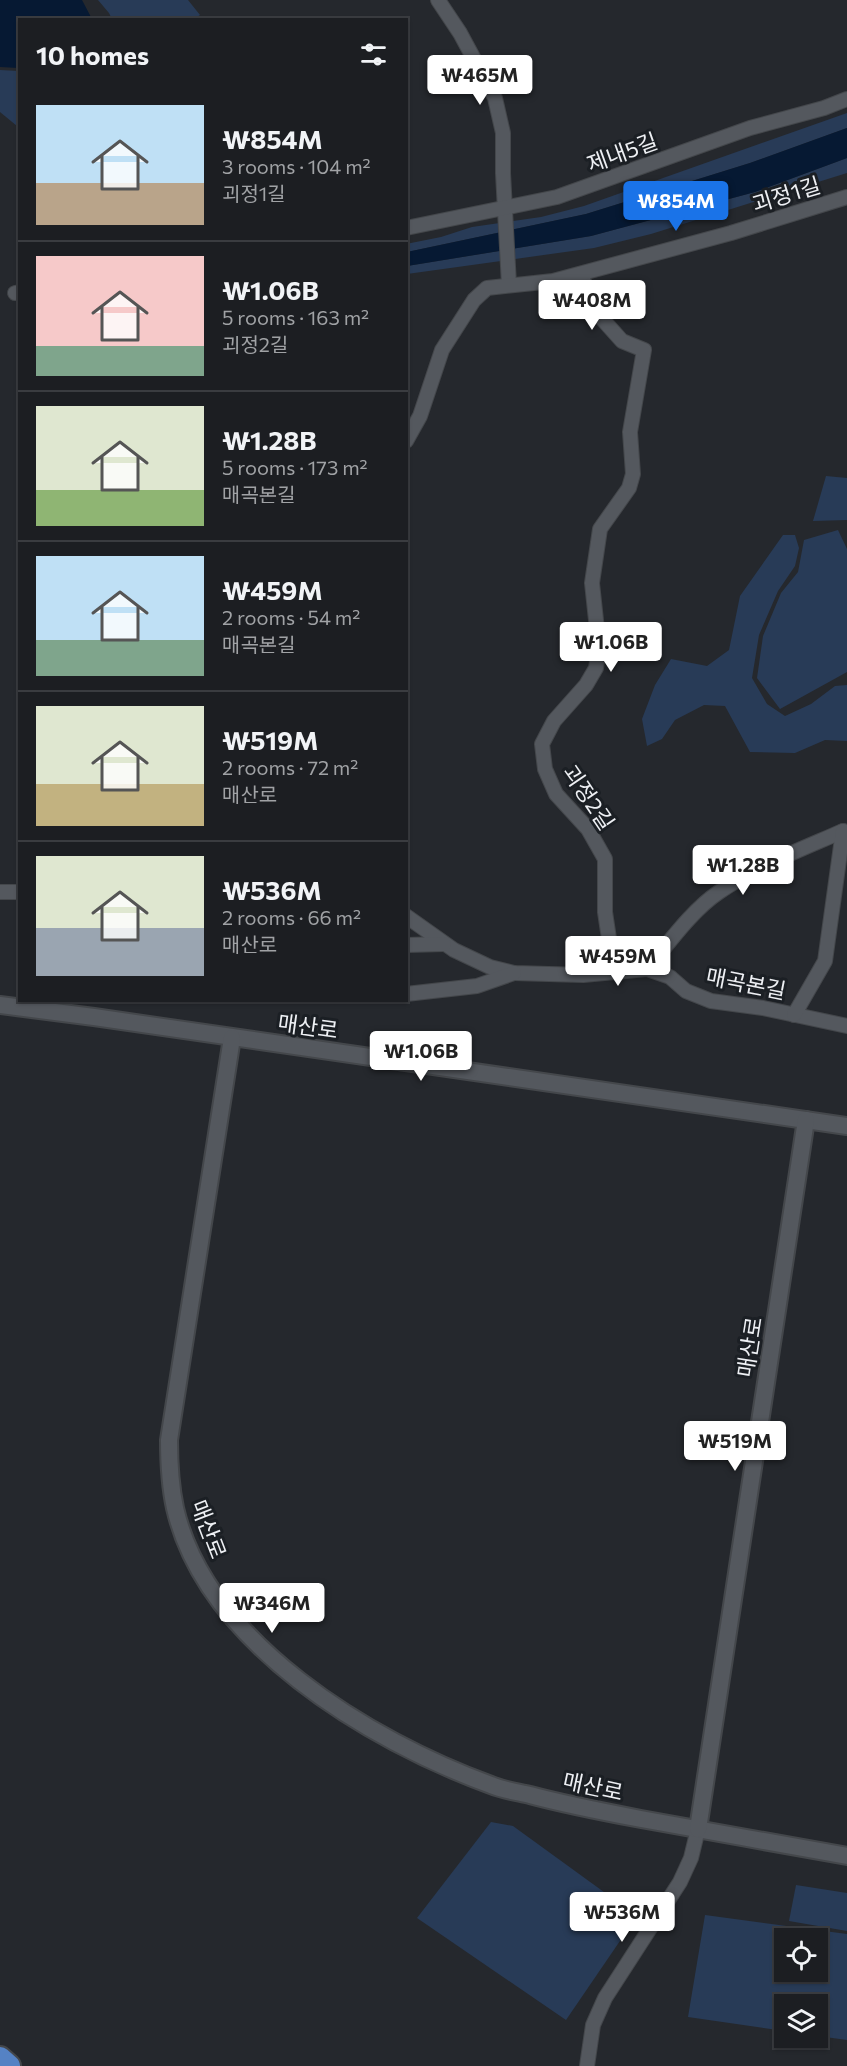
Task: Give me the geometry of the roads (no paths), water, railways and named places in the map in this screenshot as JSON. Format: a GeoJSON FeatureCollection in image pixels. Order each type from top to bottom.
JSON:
{"type":"FeatureCollection","features":[{"type":"Feature","properties":{"kind":"highway"},"geometry":{"type":"LineString","coordinates":[[0,2058],[9,2066]]}},
{"type":"Feature","properties":{"kind":"street"},"geometry":{"type":"LineString","coordinates":[[438,0],[460,33],[495,98],[503,133],[509,285]]}},
{"type":"Feature","properties":{"kind":"street","name":"제내5길"},"geometry":{"type":"LineString","coordinates":[[408,228],[506,213],[556,198],[750,128],[824,108],[847,99]]}},
{"type":"Feature","properties":{"kind":"street","name":"괴정1길"},"geometry":{"type":"LineString","coordinates":[[408,437],[420,416],[442,350],[474,300],[487,288],[553,281],[581,274],[731,233],[847,197]]}},
{"type":"Feature","properties":{"kind":"street","name":"괴정2길"},"geometry":{"type":"LineString","coordinates":[[581,274],[596,312],[622,341],[644,350],[630,432],[633,474],[629,489],[600,529],[598,540],[592,583],[599,648],[596,668],[586,685],[554,721],[542,744],[545,769],[556,794],[588,829],[605,859],[605,912],[614,972]]}},
{"type":"Feature","properties":{"kind":"street"},"geometry":{"type":"LineString","coordinates":[[647,969],[680,928],[718,892],[767,865],[843,831],[825,961],[794,1015]]}},
{"type":"Feature","properties":{"kind":"street"},"geometry":{"type":"LineString","coordinates":[[0,892],[18,892]]}},
{"type":"Feature","properties":{"kind":"street","name":"매곡본길"},"geometry":{"type":"LineString","coordinates":[[408,917],[444,944],[490,967],[514,973],[583,975],[647,969],[670,977],[686,992],[711,1001],[763,1008],[847,1026]]}},
{"type":"Feature","properties":{"kind":"street"},"geometry":{"type":"LineString","coordinates":[[408,947],[444,944]]}},
{"type":"Feature","properties":{"kind":"street"},"geometry":{"type":"LineString","coordinates":[[408,994],[477,986],[514,973]]}},
{"type":"Feature","properties":{"kind":"street","name":"매산로"},"geometry":{"type":"LineString","coordinates":[[0,1005],[847,1126]]}},
{"type":"Feature","properties":{"kind":"street","name":"매산로"},"geometry":{"type":"LineString","coordinates":[[232,1038],[169,1440],[170,1477],[175,1509],[188,1546],[210,1588],[236,1623],[301,1681],[372,1730],[425,1758],[492,1786],[580,1808],[847,1856]]}},
{"type":"Feature","properties":{"kind":"street","name":"매산로"},"geometry":{"type":"LineString","coordinates":[[698,1829],[806,1120]]}},
{"type":"Feature","properties":{"kind":"street"},"geometry":{"type":"LineString","coordinates":[[587,2066],[593,2025],[601,2007],[680,1882],[698,1829]]}}]}
